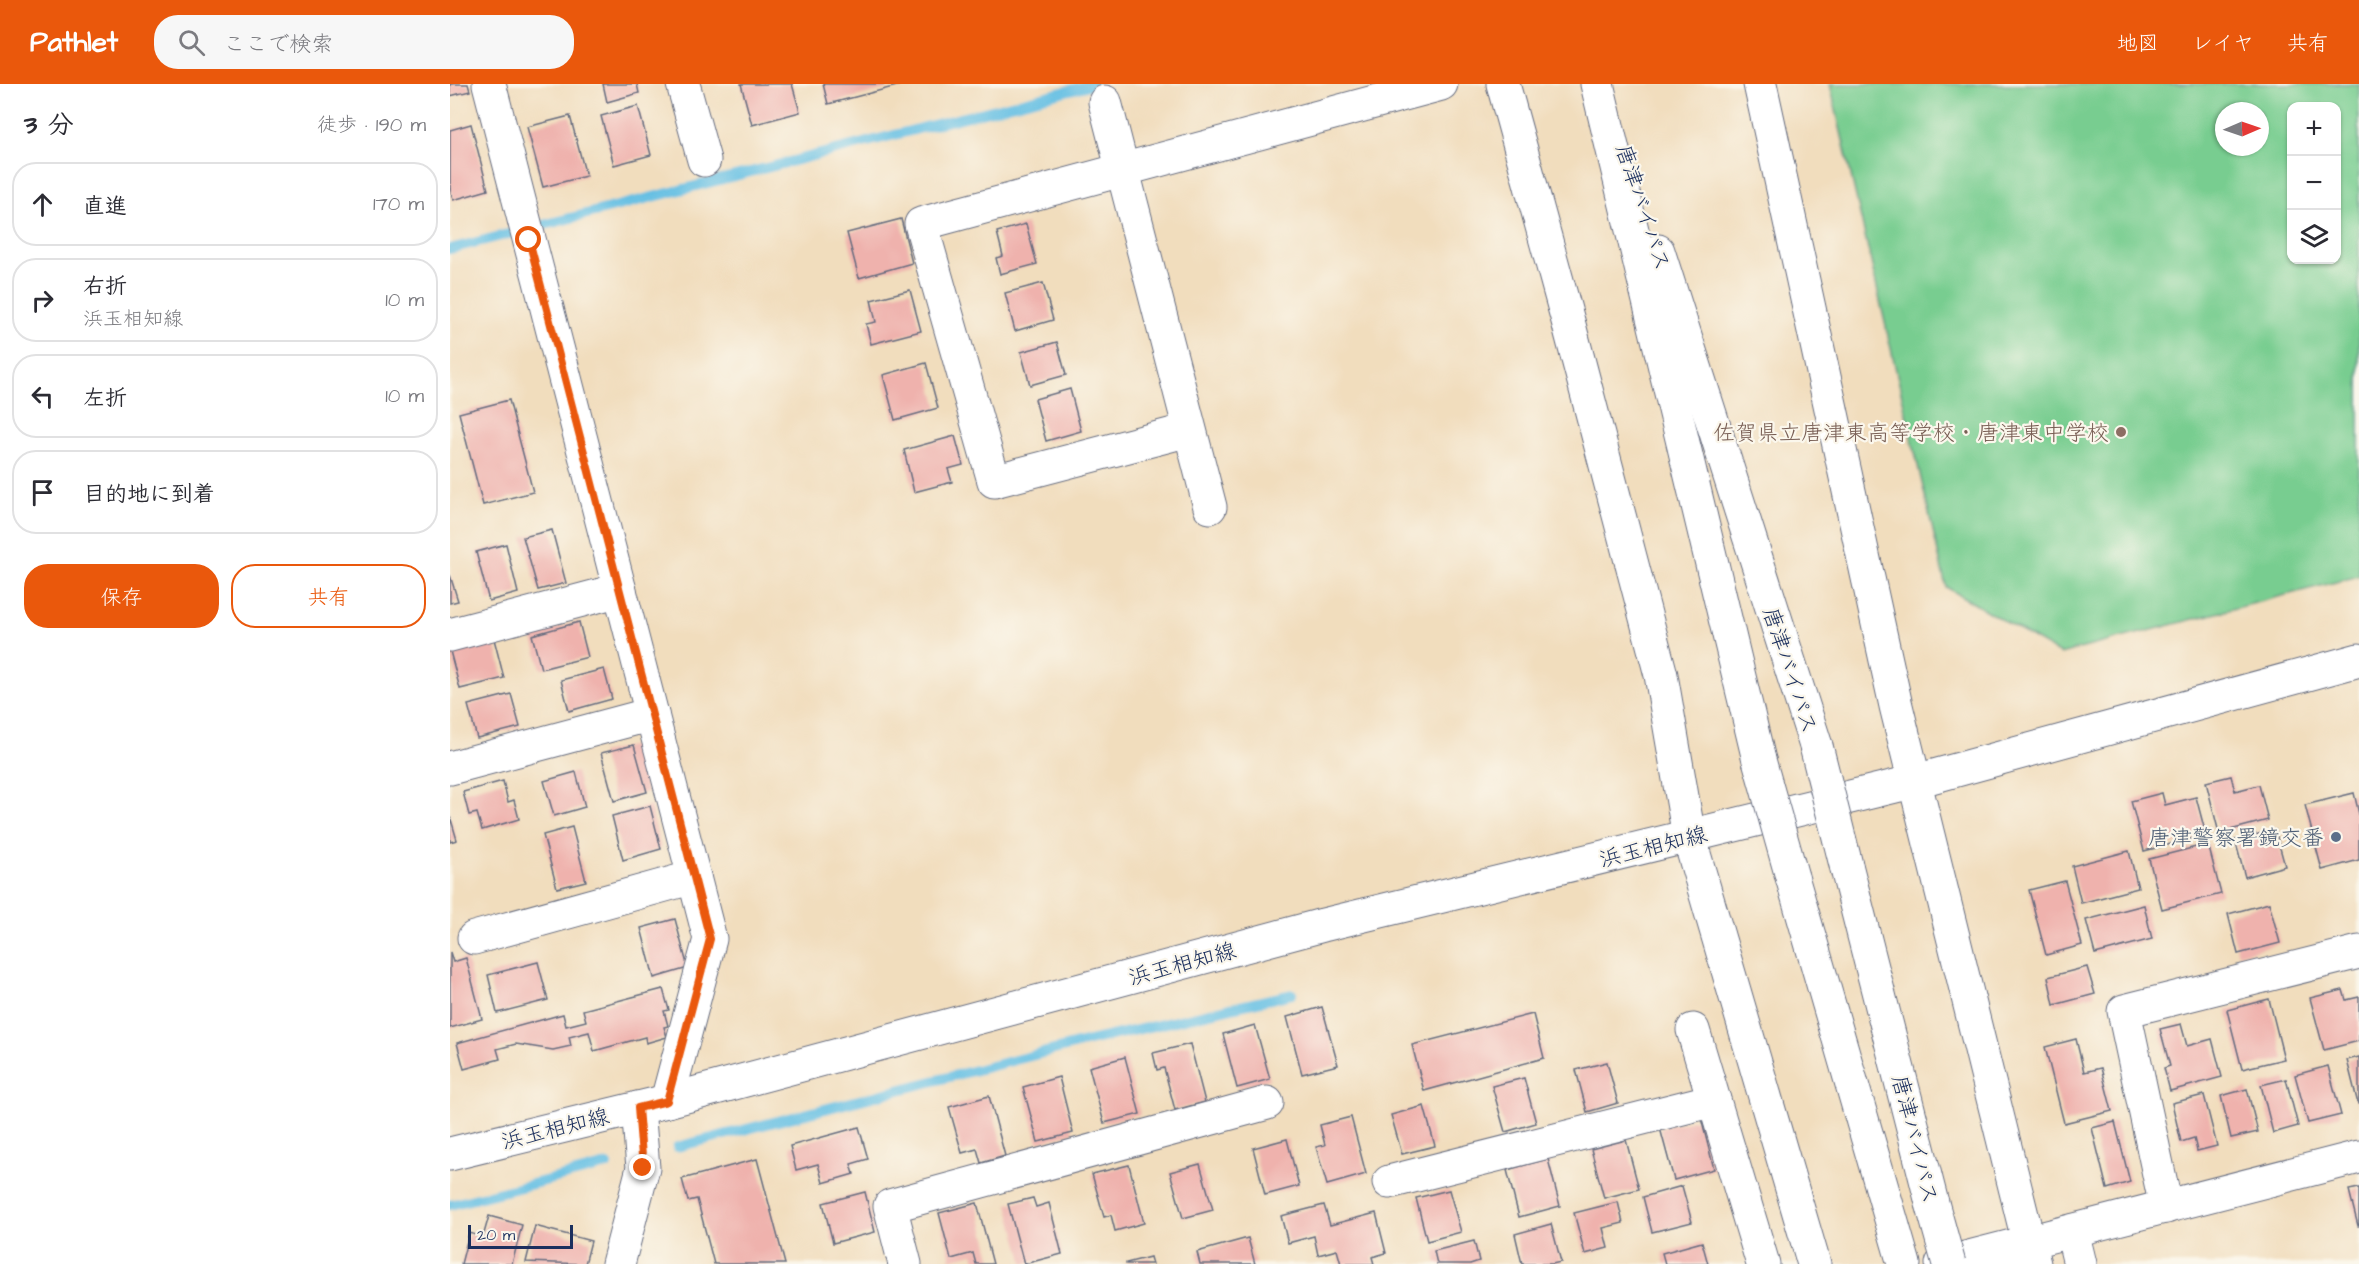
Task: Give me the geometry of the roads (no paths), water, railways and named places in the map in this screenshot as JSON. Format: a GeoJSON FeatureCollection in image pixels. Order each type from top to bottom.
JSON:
{"type":"FeatureCollection","features":[{"type":"Feature","properties":{"kind":"main road"},"geometry":{"type":"LineString","coordinates":[[489,84],[710,939],[652,1104],[643,1168],[618,1264]]}},
{"type":"Feature","properties":{"kind":"main road"},"geometry":{"type":"LineString","coordinates":[[683,84],[704,160]]}},
{"type":"Feature","properties":{"kind":"main road"},"geometry":{"type":"LineString","coordinates":[[1190,430],[994,481],[921,224],[1441,84]]}},
{"type":"Feature","properties":{"kind":"main road"},"geometry":{"type":"LineString","coordinates":[[1503,84],[1661,675],[1689,837],[1814,1264]]}},
{"type":"Feature","properties":{"kind":"main road","name":"唐津バイパス"},"geometry":{"type":"LineString","coordinates":[[1598,84],[1759,760],[1904,1264]]}},
{"type":"Feature","properties":{"kind":"main road","name":"唐津バイパス"},"geometry":{"type":"LineString","coordinates":[[1604,84],[1816,746],[1949,1264]]}},
{"type":"Feature","properties":{"kind":"main road"},"geometry":{"type":"LineString","coordinates":[[1760,84],[1896,706],[2031,1253]]}},
{"type":"Feature","properties":{"kind":"main road"},"geometry":{"type":"LineString","coordinates":[[1105,102],[1210,507]]}},
{"type":"Feature","properties":{"kind":"main road"},"geometry":{"type":"LineString","coordinates":[[450,635],[620,591]]}},
{"type":"Feature","properties":{"kind":"main road","name":"浜玉相知線"},"geometry":{"type":"LineString","coordinates":[[450,1154],[652,1104],[1323,925],[1916,781],[2359,660]]}},
{"type":"Feature","properties":{"kind":"main road"},"geometry":{"type":"LineString","coordinates":[[450,768],[652,714]]}},
{"type":"Feature","properties":{"kind":"main road"},"geometry":{"type":"LineString","coordinates":[[474,938],[694,877]]}},
{"type":"Feature","properties":{"kind":"main road"},"geometry":{"type":"LineString","coordinates":[[2166,1207],[2124,1011],[2359,952]]}},
{"type":"Feature","properties":{"kind":"main road"},"geometry":{"type":"LineString","coordinates":[[1693,1030],[1763,1264]]}},
{"type":"Feature","properties":{"kind":"main road"},"geometry":{"type":"LineString","coordinates":[[1389,1182],[1714,1100]]}},
{"type":"Feature","properties":{"kind":"main road"},"geometry":{"type":"LineString","coordinates":[[905,1264],[890,1206],[1268,1103]]}},
{"type":"Feature","properties":{"kind":"main road"},"geometry":{"type":"LineString","coordinates":[[1942,1264],[2031,1253],[2072,1231],[2359,1156]]}},
{"type":"Feature","properties":{"kind":"main road"},"geometry":{"type":"LineString","coordinates":[[2072,1231],[2080,1264]]}},
{"type":"Feature","properties":{"kind":"waterway"},"geometry":{"type":"LineString","coordinates":[[450,249],[1093,84]]}},
{"type":"Feature","properties":{"kind":"waterway"},"geometry":{"type":"LineString","coordinates":[[677,1147],[1089,1041],[1292,994]]}},
{"type":"Feature","properties":{"kind":"waterway"},"geometry":{"type":"LineString","coordinates":[[450,1205],[607,1165]]}},
{"type":"Feature","properties":{"kind":"place","name":"佐賀県立唐津東高等学校・唐津東中学校"},"geometry":{"type":"Point","coordinates":[2121,432]}},
{"type":"Feature","properties":{"kind":"place","name":"唐津警察署鏡交番"},"geometry":{"type":"Point","coordinates":[2336,837]}}]}
